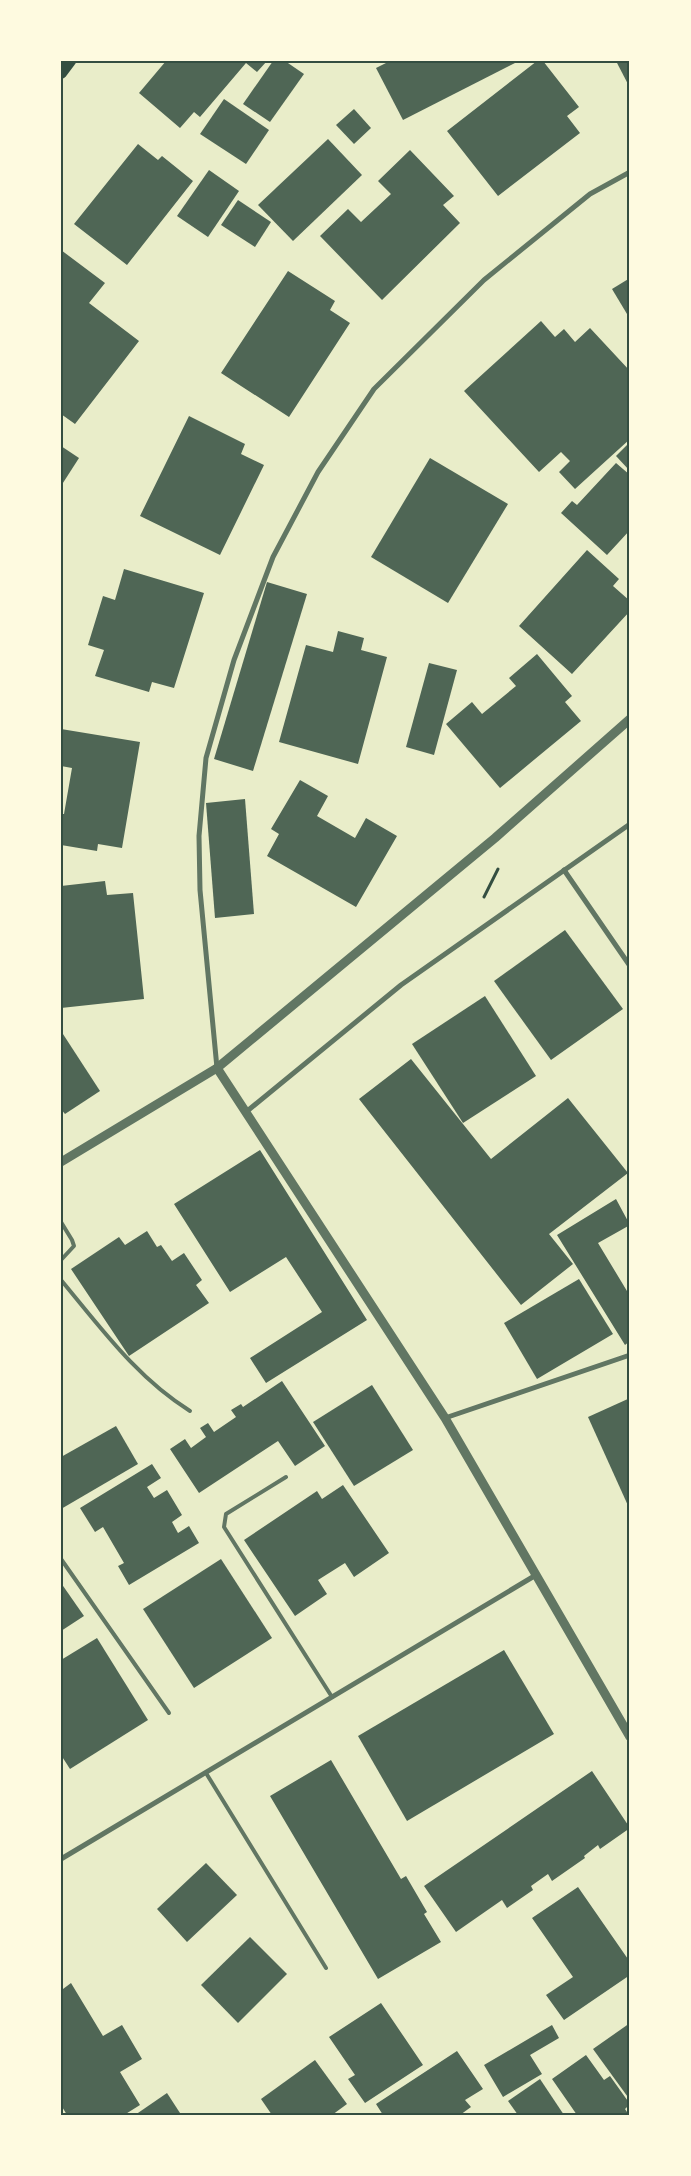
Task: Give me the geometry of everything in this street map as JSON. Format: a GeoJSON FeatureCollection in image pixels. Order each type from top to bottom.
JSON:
{"type":"FeatureCollection","features":[{"type":"Feature","properties":{"kind":"main road"},"geometry":{"type":"LineString","coordinates":[[61,74],[70,61]]}},
{"type":"Feature","properties":{"kind":"street"},"geometry":{"type":"LineString","coordinates":[[630,172],[590,194],[484,280],[374,389],[318,472],[273,557],[234,660],[206,758],[199,836],[200,890],[218,1068],[445,1418],[630,1737]]}},
{"type":"Feature","properties":{"kind":"street"},"geometry":{"type":"LineString","coordinates":[[61,1162],[218,1068],[495,838],[630,719]]}},
{"type":"Feature","properties":{"kind":"street"},"geometry":{"type":"LineString","coordinates":[[246,1112],[401,985],[630,824]]}},
{"type":"Feature","properties":{"kind":"street"},"geometry":{"type":"LineString","coordinates":[[564,870],[630,966]]}},
{"type":"Feature","properties":{"kind":"street"},"geometry":{"type":"LineString","coordinates":[[445,1418],[630,1355]]}},
{"type":"Feature","properties":{"kind":"street"},"geometry":{"type":"LineString","coordinates":[[61,1859],[536,1575]]}},
{"type":"Feature","properties":{"kind":"lane"},"geometry":{"type":"LineString","coordinates":[[61,1222],[74,1246],[61,1260]]}},
{"type":"Feature","properties":{"kind":"lane"},"geometry":{"type":"LineString","coordinates":[[61,1280],[126,1360],[166,1396],[190,1411]]}},
{"type":"Feature","properties":{"kind":"lane"},"geometry":{"type":"LineString","coordinates":[[286,1477],[226,1514],[224,1527],[332,1698]]}},
{"type":"Feature","properties":{"kind":"lane"},"geometry":{"type":"LineString","coordinates":[[61,1559],[169,1713]]}},
{"type":"Feature","properties":{"kind":"lane"},"geometry":{"type":"LineString","coordinates":[[206,1773],[326,1968]]}},
{"type":"Feature","properties":{"kind":"path"},"geometry":{"type":"LineString","coordinates":[[463,940],[502,861]]}},
{"type":"Feature","properties":{"kind":"building"},"geometry":{"type":"Polygon","coordinates":[[[166,61],[267,61],[257,72],[246,63],[200,117],[194,112],[180,128],[139,93],[166,61]]]}},
{"type":"Feature","properties":{"kind":"building"},"geometry":{"type":"Polygon","coordinates":[[[273,61],[285,61],[304,74],[270,122],[243,104],[273,61]]]}},
{"type":"Feature","properties":{"kind":"building"},"geometry":{"type":"Polygon","coordinates":[[[390,61],[519,61],[403,120],[376,68],[390,61]]]}},
{"type":"Feature","properties":{"kind":"building"},"geometry":{"type":"Polygon","coordinates":[[[537,61],[543,61],[579,107],[567,116],[580,133],[498,196],[447,131],[537,61]]]}},
{"type":"Feature","properties":{"kind":"building"},"geometry":{"type":"Polygon","coordinates":[[[616,61],[630,61],[630,88],[616,61]]]}},
{"type":"Feature","properties":{"kind":"building"},"geometry":{"type":"Polygon","coordinates":[[[224,99],[269,130],[246,164],[200,134],[224,99]]]}},
{"type":"Feature","properties":{"kind":"building"},"geometry":{"type":"Polygon","coordinates":[[[354,109],[371,128],[354,144],[336,125],[354,109]]]}},
{"type":"Feature","properties":{"kind":"building"},"geometry":{"type":"Polygon","coordinates":[[[328,139],[362,175],[293,241],[258,205],[328,139]]]}},
{"type":"Feature","properties":{"kind":"building"},"geometry":{"type":"Polygon","coordinates":[[[138,144],[158,160],[162,156],[193,181],[127,265],[74,224],[138,144]]]}},
{"type":"Feature","properties":{"kind":"building"},"geometry":{"type":"Polygon","coordinates":[[[410,150],[454,196],[443,205],[460,223],[382,300],[320,236],[348,209],[361,222],[391,194],[378,181],[410,150]]]}},
{"type":"Feature","properties":{"kind":"building"},"geometry":{"type":"Polygon","coordinates":[[[209,170],[239,191],[208,237],[177,216],[209,170]]]}},
{"type":"Feature","properties":{"kind":"building"},"geometry":{"type":"Polygon","coordinates":[[[238,200],[271,222],[255,247],[221,225],[238,200]]]}},
{"type":"Feature","properties":{"kind":"building"},"geometry":{"type":"Polygon","coordinates":[[[61,250],[105,283],[89,303],[139,341],[75,424],[61,414],[61,250]]]}},
{"type":"Feature","properties":{"kind":"building"},"geometry":{"type":"Polygon","coordinates":[[[288,271],[335,301],[330,310],[350,323],[289,417],[221,373],[288,271]]]}},
{"type":"Feature","properties":{"kind":"building"},"geometry":{"type":"Polygon","coordinates":[[[630,278],[630,319],[612,289],[630,278]]]}},
{"type":"Feature","properties":{"kind":"building"},"geometry":{"type":"Polygon","coordinates":[[[541,321],[555,337],[564,329],[575,342],[590,328],[630,371],[630,439],[575,489],[559,472],[570,461],[561,452],[539,472],[464,391],[541,321]]]}},
{"type":"Feature","properties":{"kind":"building"},"geometry":{"type":"Polygon","coordinates":[[[189,416],[245,444],[241,454],[264,465],[220,555],[140,516],[189,416]]]}},
{"type":"Feature","properties":{"kind":"building"},"geometry":{"type":"Polygon","coordinates":[[[630,442],[630,469],[629,470],[616,456],[630,442]]]}},
{"type":"Feature","properties":{"kind":"building"},"geometry":{"type":"Polygon","coordinates":[[[61,446],[79,458],[61,486],[61,446]]]}},
{"type":"Feature","properties":{"kind":"building"},"geometry":{"type":"Polygon","coordinates":[[[430,458],[508,504],[448,603],[371,557],[430,458]]]}},
{"type":"Feature","properties":{"kind":"building"},"geometry":{"type":"Polygon","coordinates":[[[616,463],[630,475],[630,530],[607,555],[561,513],[572,501],[577,505],[616,463]]]}},
{"type":"Feature","properties":{"kind":"building"},"geometry":{"type":"Polygon","coordinates":[[[587,550],[619,579],[613,586],[630,601],[630,611],[572,674],[519,626],[587,550]]]}},
{"type":"Feature","properties":{"kind":"building"},"geometry":{"type":"Polygon","coordinates":[[[124,569],[204,593],[174,688],[152,682],[149,692],[95,676],[104,650],[88,645],[103,596],[115,600],[124,569]]]}},
{"type":"Feature","properties":{"kind":"building"},"geometry":{"type":"Polygon","coordinates":[[[267,582],[307,594],[253,771],[214,759],[267,582]]]}},
{"type":"Feature","properties":{"kind":"building"},"geometry":{"type":"Polygon","coordinates":[[[338,631],[364,638],[361,650],[387,657],[358,764],[279,742],[306,645],[333,652],[338,631]]]}},
{"type":"Feature","properties":{"kind":"building"},"geometry":{"type":"Polygon","coordinates":[[[537,654],[572,696],[565,702],[581,721],[500,788],[446,724],[472,702],[482,714],[516,686],[509,678],[537,654]]]}},
{"type":"Feature","properties":{"kind":"building"},"geometry":{"type":"Polygon","coordinates":[[[429,663],[457,670],[434,755],[406,747],[429,663]]]}},
{"type":"Feature","properties":{"kind":"building"},"geometry":{"type":"Polygon","coordinates":[[[61,729],[140,742],[122,848],[98,844],[97,851],[61,845],[61,814],[64,814],[72,768],[61,766],[61,729]]]}},
{"type":"Feature","properties":{"kind":"building"},"geometry":{"type":"Polygon","coordinates":[[[300,780],[328,796],[317,816],[355,838],[366,818],[397,836],[356,907],[267,856],[279,834],[271,829],[300,780]]]}},
{"type":"Feature","properties":{"kind":"building"},"geometry":{"type":"Polygon","coordinates":[[[245,799],[254,914],[215,918],[206,803],[245,799]]]}},
{"type":"Feature","properties":{"kind":"building"},"geometry":{"type":"Polygon","coordinates":[[[105,881],[107,895],[133,893],[144,999],[61,1008],[61,886],[105,881]]]}},
{"type":"Feature","properties":{"kind":"building"},"geometry":{"type":"Polygon","coordinates":[[[565,930],[623,1009],[551,1060],[494,981],[565,930]]]}},
{"type":"Feature","properties":{"kind":"building"},"geometry":{"type":"Polygon","coordinates":[[[485,996],[536,1076],[463,1123],[412,1044],[485,996]]]}},
{"type":"Feature","properties":{"kind":"building"},"geometry":{"type":"Polygon","coordinates":[[[61,1031],[100,1091],[65,1114],[61,1109],[61,1031]]]}},
{"type":"Feature","properties":{"kind":"building"},"geometry":{"type":"Polygon","coordinates":[[[411,1059],[491,1159],[568,1098],[628,1173],[549,1234],[573,1264],[521,1305],[359,1099],[411,1059]]]}},
{"type":"Feature","properties":{"kind":"building"},"geometry":{"type":"Polygon","coordinates":[[[260,1150],[367,1320],[266,1383],[250,1358],[322,1312],[286,1257],[230,1292],[174,1204],[260,1150]]]}},
{"type":"Feature","properties":{"kind":"building"},"geometry":{"type":"Polygon","coordinates":[[[616,1199],[630,1225],[598,1243],[630,1296],[630,1341],[625,1345],[557,1235],[616,1199]]]}},
{"type":"Feature","properties":{"kind":"building"},"geometry":{"type":"Polygon","coordinates":[[[147,1231],[157,1247],[161,1245],[172,1261],[184,1253],[202,1280],[196,1285],[209,1303],[129,1356],[71,1269],[119,1237],[125,1245],[147,1231]]]}},
{"type":"Feature","properties":{"kind":"building"},"geometry":{"type":"Polygon","coordinates":[[[579,1279],[613,1334],[537,1379],[504,1323],[579,1279]]]}},
{"type":"Feature","properties":{"kind":"building"},"geometry":{"type":"Polygon","coordinates":[[[282,1381],[325,1446],[295,1466],[278,1441],[199,1493],[170,1449],[185,1439],[191,1448],[206,1437],[200,1428],[208,1423],[214,1432],[236,1417],[231,1410],[241,1404],[243,1407],[282,1381]]]}},
{"type":"Feature","properties":{"kind":"building"},"geometry":{"type":"Polygon","coordinates":[[[372,1385],[413,1450],[354,1486],[313,1422],[372,1385]]]}},
{"type":"Feature","properties":{"kind":"building"},"geometry":{"type":"Polygon","coordinates":[[[630,1398],[630,1510],[588,1417],[630,1398]]]}},
{"type":"Feature","properties":{"kind":"building"},"geometry":{"type":"Polygon","coordinates":[[[116,1426],[138,1464],[61,1509],[61,1457],[116,1426]]]}},
{"type":"Feature","properties":{"kind":"building"},"geometry":{"type":"Polygon","coordinates":[[[152,1464],[161,1478],[147,1487],[154,1498],[167,1490],[182,1515],[172,1522],[178,1533],[189,1526],[199,1543],[129,1585],[118,1566],[124,1563],[103,1527],[95,1532],[80,1508],[152,1464]]]}},
{"type":"Feature","properties":{"kind":"building"},"geometry":{"type":"Polygon","coordinates":[[[343,1485],[389,1553],[354,1577],[345,1563],[318,1580],[327,1594],[295,1616],[244,1540],[317,1491],[322,1499],[343,1485]]]}},
{"type":"Feature","properties":{"kind":"building"},"geometry":{"type":"Polygon","coordinates":[[[221,1559],[272,1638],[194,1688],[143,1609],[221,1559]]]}},
{"type":"Feature","properties":{"kind":"building"},"geometry":{"type":"Polygon","coordinates":[[[61,1583],[84,1616],[61,1631],[61,1583]]]}},
{"type":"Feature","properties":{"kind":"building"},"geometry":{"type":"Polygon","coordinates":[[[97,1638],[148,1720],[70,1769],[61,1755],[61,1660],[97,1638]]]}},
{"type":"Feature","properties":{"kind":"building"},"geometry":{"type":"Polygon","coordinates":[[[504,1650],[554,1734],[407,1821],[358,1736],[504,1650]]]}},
{"type":"Feature","properties":{"kind":"building"},"geometry":{"type":"Polygon","coordinates":[[[331,1760],[401,1879],[406,1876],[427,1912],[424,1914],[441,1942],[378,1979],[270,1796],[331,1760]]]}},
{"type":"Feature","properties":{"kind":"building"},"geometry":{"type":"Polygon","coordinates":[[[592,1771],[630,1828],[600,1849],[598,1845],[584,1856],[585,1858],[552,1881],[548,1874],[531,1886],[533,1890],[507,1908],[502,1900],[456,1932],[424,1886],[592,1771]]]}},
{"type":"Feature","properties":{"kind":"building"},"geometry":{"type":"Polygon","coordinates":[[[206,1863],[237,1895],[187,1942],[157,1909],[206,1863]]]}},
{"type":"Feature","properties":{"kind":"building"},"geometry":{"type":"Polygon","coordinates":[[[578,1887],[630,1962],[630,1975],[564,2020],[546,1995],[573,1977],[532,1918],[578,1887]]]}},
{"type":"Feature","properties":{"kind":"building"},"geometry":{"type":"Polygon","coordinates":[[[250,1937],[287,1974],[238,2023],[201,1985],[250,1937]]]}},
{"type":"Feature","properties":{"kind":"building"},"geometry":{"type":"Polygon","coordinates":[[[71,1983],[103,2036],[122,2025],[142,2059],[120,2072],[140,2105],[124,2115],[67,2115],[61,2105],[61,1985],[63,1989],[71,1983]]]}},
{"type":"Feature","properties":{"kind":"building"},"geometry":{"type":"Polygon","coordinates":[[[381,2003],[423,2065],[365,2103],[348,2079],[355,2075],[329,2037],[381,2003]]]}},
{"type":"Feature","properties":{"kind":"building"},"geometry":{"type":"Polygon","coordinates":[[[630,2023],[630,2100],[593,2049],[630,2023]]]}},
{"type":"Feature","properties":{"kind":"building"},"geometry":{"type":"Polygon","coordinates":[[[552,2025],[559,2038],[530,2055],[542,2074],[503,2097],[484,2065],[552,2025]]]}},
{"type":"Feature","properties":{"kind":"building"},"geometry":{"type":"Polygon","coordinates":[[[457,2051],[483,2089],[465,2100],[471,2107],[460,2115],[383,2115],[376,2104],[457,2051]]]}},
{"type":"Feature","properties":{"kind":"building"},"geometry":{"type":"Polygon","coordinates":[[[586,2055],[604,2080],[610,2076],[630,2104],[625,2109],[629,2115],[577,2115],[552,2079],[586,2055]]]}},
{"type":"Feature","properties":{"kind":"building"},"geometry":{"type":"Polygon","coordinates":[[[315,2060],[347,2104],[332,2115],[272,2115],[261,2099],[315,2060]]]}},
{"type":"Feature","properties":{"kind":"building"},"geometry":{"type":"Polygon","coordinates":[[[540,2079],[564,2115],[518,2115],[508,2101],[540,2079]]]}},
{"type":"Feature","properties":{"kind":"building"},"geometry":{"type":"Polygon","coordinates":[[[167,2093],[180,2113],[177,2115],[135,2115],[167,2093]]]}}]}
